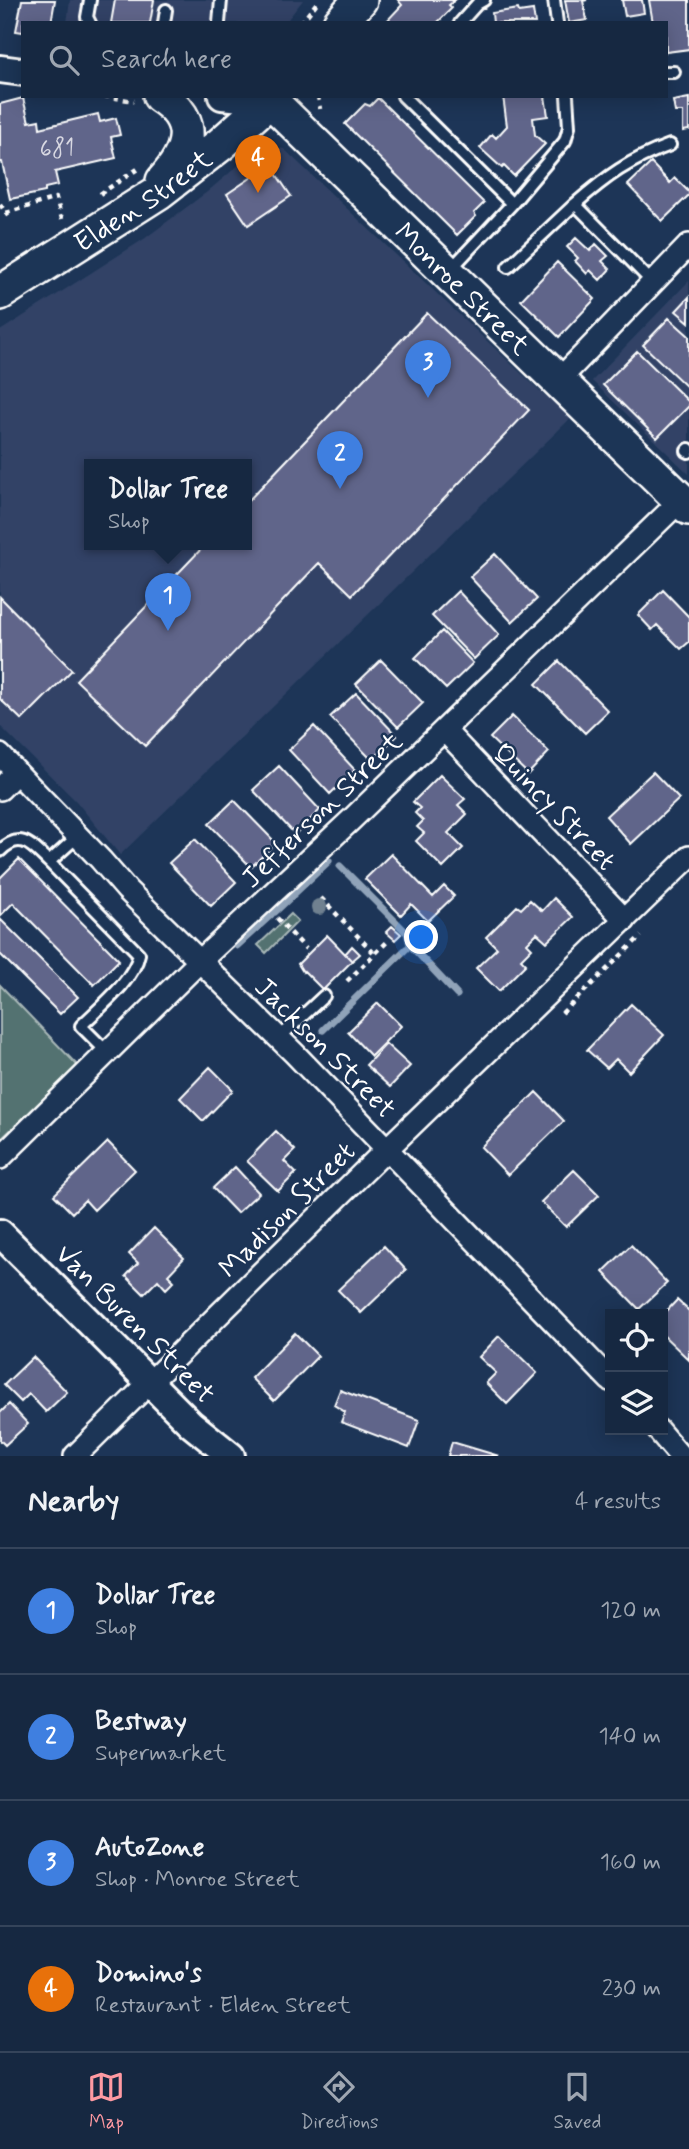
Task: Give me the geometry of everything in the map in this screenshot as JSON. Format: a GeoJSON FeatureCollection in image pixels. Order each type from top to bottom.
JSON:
{"type":"FeatureCollection","features":[{"type":"Feature","properties":{"kind":"main road"},"geometry":{"type":"LineString","coordinates":[[342,21],[360,0]]}},
{"type":"Feature","properties":{"kind":"main road"},"geometry":{"type":"LineString","coordinates":[[146,200],[182,156],[186,139],[186,125],[182,114],[171,103],[150,99]]}},
{"type":"Feature","properties":{"kind":"main road","name":"Elden Street"},"geometry":{"type":"LineString","coordinates":[[0,293],[192,168],[273,99]]}},
{"type":"Feature","properties":{"kind":"main road","name":"Monroe Street"},"geometry":{"type":"LineString","coordinates":[[273,99],[558,382],[686,500]]}},
{"type":"Feature","properties":{"kind":"street"},"geometry":{"type":"LineString","coordinates":[[0,69],[21,72]]}},
{"type":"Feature","properties":{"kind":"street"},"geometry":{"type":"LineString","coordinates":[[558,382],[689,245]]}},
{"type":"Feature","properties":{"kind":"street","name":"Jefferson Street"},"geometry":{"type":"LineString","coordinates":[[0,1158],[200,961],[686,500]]}},
{"type":"Feature","properties":{"kind":"street","name":"Quincy Street"},"geometry":{"type":"LineString","coordinates":[[444,730],[625,920]]}},
{"type":"Feature","properties":{"kind":"street","name":"Jackson Street"},"geometry":{"type":"LineString","coordinates":[[0,755],[127,890],[388,1148],[605,1375]]}},
{"type":"Feature","properties":{"kind":"street"},"geometry":{"type":"LineString","coordinates":[[0,789],[16,772]]}},
{"type":"Feature","properties":{"kind":"street","name":"Madison Street"},"geometry":{"type":"LineString","coordinates":[[75,1456],[689,857]]}},
{"type":"Feature","properties":{"kind":"street","name":"Van Buren Street"},"geometry":{"type":"LineString","coordinates":[[0,1233],[191,1424],[231,1456]]}},
{"type":"Feature","properties":{"kind":"street"},"geometry":{"type":"LineString","coordinates":[[662,1435],[680,1456]]}},
{"type":"Feature","properties":{"kind":"lane"},"geometry":{"type":"LineString","coordinates":[[89,21],[87,17],[90,0]]}},
{"type":"Feature","properties":{"kind":"lane"},"geometry":{"type":"LineString","coordinates":[[219,21],[221,0]]}},
{"type":"Feature","properties":{"kind":"lane"},"geometry":{"type":"LineString","coordinates":[[462,21],[484,0]]}},
{"type":"Feature","properties":{"kind":"lane"},"geometry":{"type":"LineString","coordinates":[[554,0],[557,21]]}},
{"type":"Feature","properties":{"kind":"lane"},"geometry":{"type":"LineString","coordinates":[[164,21],[166,10]]}},
{"type":"Feature","properties":{"kind":"lane"},"geometry":{"type":"LineString","coordinates":[[404,98],[512,204]]}},
{"type":"Feature","properties":{"kind":"lane"},"geometry":{"type":"LineString","coordinates":[[446,273],[512,204],[565,141],[569,127],[567,98]]}},
{"type":"Feature","properties":{"kind":"lane"},"geometry":{"type":"LineString","coordinates":[[508,267],[604,179],[639,156],[670,145]]}},
{"type":"Feature","properties":{"kind":"lane"},"geometry":{"type":"LineString","coordinates":[[575,204],[653,283]]}},
{"type":"Feature","properties":{"kind":"lane"},"geometry":{"type":"LineString","coordinates":[[50,862],[78,836]]}},
{"type":"Feature","properties":{"kind":"lane"},"geometry":{"type":"LineString","coordinates":[[0,851],[15,841],[23,841],[50,862],[139,954],[137,964],[130,975],[81,1026],[107,1052]]}},
{"type":"Feature","properties":{"kind":"lane"},"geometry":{"type":"LineString","coordinates":[[279,1038],[324,996]]}},
{"type":"Feature","properties":{"kind":"path"},"geometry":{"type":"LineString","coordinates":[[303,21],[319,0]]}},
{"type":"Feature","properties":{"kind":"path"},"geometry":{"type":"LineString","coordinates":[[96,197],[140,168]]}},
{"type":"Feature","properties":{"kind":"path"},"geometry":{"type":"LineString","coordinates":[[6,213],[56,198],[62,219]]}},
{"type":"Feature","properties":{"kind":"path"},"geometry":{"type":"LineString","coordinates":[[0,204],[10,219]]}},
{"type":"Feature","properties":{"kind":"path"},"geometry":{"type":"LineString","coordinates":[[52,226],[74,212]]}},
{"type":"Feature","properties":{"kind":"path"},"geometry":{"type":"LineString","coordinates":[[321,898],[375,954]]}},
{"type":"Feature","properties":{"kind":"path"},"geometry":{"type":"LineString","coordinates":[[277,918],[306,949]]}},
{"type":"Feature","properties":{"kind":"path"},"geometry":{"type":"LineString","coordinates":[[347,981],[387,941]]}},
{"type":"Feature","properties":{"kind":"shaded area"},"geometry":{"type":"Polygon","coordinates":[[[70,0],[303,0],[287,21],[67,21],[70,0]]]}},
{"type":"Feature","properties":{"kind":"shaded area"},"geometry":{"type":"Polygon","coordinates":[[[260,147],[284,149],[540,391],[573,416],[120,855],[76,801],[0,726],[0,331],[144,239],[207,192],[260,147]]]}},
{"type":"Feature","properties":{"kind":"shaded area"},"geometry":{"type":"Polygon","coordinates":[[[689,281],[689,474],[592,381],[689,281]]]}},
{"type":"Feature","properties":{"kind":"green space"},"geometry":{"type":"Polygon","coordinates":[[[291,914],[298,921],[266,953],[258,945],[291,914]]]}},
{"type":"Feature","properties":{"kind":"green space"},"geometry":{"type":"Polygon","coordinates":[[[0,985],[78,1066],[0,1140],[0,985]]]}},
{"type":"Feature","properties":{"kind":"building"},"geometry":{"type":"Polygon","coordinates":[[[22,0],[55,0],[51,21],[21,21],[21,32],[16,31],[22,0]]]}},
{"type":"Feature","properties":{"kind":"building"},"geometry":{"type":"Polygon","coordinates":[[[115,0],[154,0],[150,21],[111,21],[115,0]]]}},
{"type":"Feature","properties":{"kind":"building"},"geometry":{"type":"Polygon","coordinates":[[[398,0],[455,0],[449,5],[452,8],[439,21],[387,21],[402,5],[398,0]]]}},
{"type":"Feature","properties":{"kind":"building"},"geometry":{"type":"Polygon","coordinates":[[[565,0],[587,0],[583,1],[587,20],[569,21],[565,0]]]}},
{"type":"Feature","properties":{"kind":"building"},"geometry":{"type":"Polygon","coordinates":[[[622,0],[642,0],[644,13],[625,16],[622,0]]]}},
{"type":"Feature","properties":{"kind":"building"},"geometry":{"type":"Polygon","coordinates":[[[649,0],[689,0],[689,49],[668,52],[668,21],[653,21],[649,0]]]}},
{"type":"Feature","properties":{"kind":"building"},"geometry":{"type":"Polygon","coordinates":[[[533,10],[535,21],[493,21],[492,13],[533,10]]]}},
{"type":"Feature","properties":{"kind":"building"},"geometry":{"type":"Polygon","coordinates":[[[23,98],[29,122],[39,120],[40,128],[98,114],[100,122],[116,118],[120,135],[111,137],[116,158],[55,172],[58,185],[45,188],[45,192],[10,199],[0,162],[0,104],[23,98]]]}},
{"type":"Feature","properties":{"kind":"building"},"geometry":{"type":"Polygon","coordinates":[[[378,98],[484,203],[474,213],[476,216],[457,235],[345,124],[365,104],[370,106],[378,98]]]}},
{"type":"Feature","properties":{"kind":"building"},"geometry":{"type":"Polygon","coordinates":[[[503,98],[545,98],[548,116],[533,118],[535,135],[545,144],[514,176],[480,148],[492,134],[496,138],[507,126],[503,98]]]}},
{"type":"Feature","properties":{"kind":"building"},"geometry":{"type":"Polygon","coordinates":[[[689,98],[689,130],[683,131],[683,112],[675,112],[673,101],[689,98]]]}},
{"type":"Feature","properties":{"kind":"building"},"geometry":{"type":"Polygon","coordinates":[[[651,163],[670,183],[675,178],[689,192],[662,221],[628,185],[651,163]]]}},
{"type":"Feature","properties":{"kind":"building"},"geometry":{"type":"Polygon","coordinates":[[[270,165],[291,196],[248,225],[227,194],[270,165]]]}},
{"type":"Feature","properties":{"kind":"building"},"geometry":{"type":"Polygon","coordinates":[[[576,238],[590,251],[596,244],[608,256],[602,261],[610,269],[600,280],[590,270],[587,274],[575,261],[578,258],[567,247],[576,238]]]}},
{"type":"Feature","properties":{"kind":"building"},"geometry":{"type":"Polygon","coordinates":[[[557,262],[595,299],[559,337],[521,300],[557,262]]]}},
{"type":"Feature","properties":{"kind":"building"},"geometry":{"type":"Polygon","coordinates":[[[689,297],[689,322],[676,311],[689,297]]]}},
{"type":"Feature","properties":{"kind":"building"},"geometry":{"type":"Polygon","coordinates":[[[427,313],[529,410],[352,595],[319,563],[145,746],[76,680],[200,550],[252,550],[252,497],[427,313]]]}},
{"type":"Feature","properties":{"kind":"building"},"geometry":{"type":"Polygon","coordinates":[[[669,318],[689,336],[689,389],[643,345],[669,318]]]}},
{"type":"Feature","properties":{"kind":"building"},"geometry":{"type":"Polygon","coordinates":[[[637,351],[689,402],[689,406],[657,438],[603,385],[637,351]]]}},
{"type":"Feature","properties":{"kind":"building"},"geometry":{"type":"Polygon","coordinates":[[[495,554],[537,599],[512,622],[470,577],[495,554]]]}},
{"type":"Feature","properties":{"kind":"building"},"geometry":{"type":"Polygon","coordinates":[[[663,590],[689,617],[689,642],[681,649],[657,625],[652,630],[638,615],[663,590]]]}},
{"type":"Feature","properties":{"kind":"building"},"geometry":{"type":"Polygon","coordinates":[[[458,591],[499,635],[474,659],[432,616],[458,591]]]}},
{"type":"Feature","properties":{"kind":"building"},"geometry":{"type":"Polygon","coordinates":[[[0,597],[72,670],[22,720],[0,699],[0,597]]]}},
{"type":"Feature","properties":{"kind":"building"},"geometry":{"type":"Polygon","coordinates":[[[442,631],[473,663],[446,689],[415,658],[442,631]]]}},
{"type":"Feature","properties":{"kind":"building"},"geometry":{"type":"Polygon","coordinates":[[[381,660],[423,703],[398,727],[356,684],[381,660]]]}},
{"type":"Feature","properties":{"kind":"building"},"geometry":{"type":"Polygon","coordinates":[[[559,661],[608,711],[585,733],[536,684],[559,661]]]}},
{"type":"Feature","properties":{"kind":"building"},"geometry":{"type":"Polygon","coordinates":[[[356,693],[397,736],[372,760],[330,717],[356,693]]]}},
{"type":"Feature","properties":{"kind":"building"},"geometry":{"type":"Polygon","coordinates":[[[512,716],[549,752],[528,774],[490,738],[512,716]]]}},
{"type":"Feature","properties":{"kind":"building"},"geometry":{"type":"Polygon","coordinates":[[[314,726],[355,770],[330,794],[289,750],[314,726]]]}},
{"type":"Feature","properties":{"kind":"building"},"geometry":{"type":"Polygon","coordinates":[[[279,766],[320,810],[295,834],[253,790],[279,766]]]}},
{"type":"Feature","properties":{"kind":"building"},"geometry":{"type":"Polygon","coordinates":[[[653,772],[679,799],[631,844],[606,816],[653,772]]]}},
{"type":"Feature","properties":{"kind":"building"},"geometry":{"type":"Polygon","coordinates":[[[440,775],[465,799],[458,805],[467,814],[448,833],[463,848],[443,868],[416,841],[424,833],[417,827],[423,821],[415,813],[420,808],[413,802],[440,775]]]}},
{"type":"Feature","properties":{"kind":"building"},"geometry":{"type":"Polygon","coordinates":[[[234,800],[276,843],[251,867],[209,824],[234,800]]]}},
{"type":"Feature","properties":{"kind":"building"},"geometry":{"type":"Polygon","coordinates":[[[195,839],[236,882],[211,906],[169,863],[195,839]]]}},
{"type":"Feature","properties":{"kind":"building"},"geometry":{"type":"Polygon","coordinates":[[[391,854],[433,897],[444,886],[454,896],[428,921],[411,904],[401,915],[365,879],[391,854]]]}},
{"type":"Feature","properties":{"kind":"building"},"geometry":{"type":"Polygon","coordinates":[[[19,859],[119,960],[94,985],[13,903],[0,916],[0,878],[19,859]]]}},
{"type":"Feature","properties":{"kind":"building"},"geometry":{"type":"Polygon","coordinates":[[[554,898],[573,917],[547,942],[537,933],[527,943],[532,948],[521,959],[526,964],[499,991],[476,968],[497,948],[486,937],[517,906],[521,909],[530,900],[542,911],[554,898]]]}},
{"type":"Feature","properties":{"kind":"building"},"geometry":{"type":"Polygon","coordinates":[[[0,919],[78,997],[60,1014],[0,954],[0,919]]]}},
{"type":"Feature","properties":{"kind":"building"},"geometry":{"type":"Polygon","coordinates":[[[392,926],[401,934],[395,940],[386,932],[392,926]]]}},
{"type":"Feature","properties":{"kind":"building"},"geometry":{"type":"Polygon","coordinates":[[[327,935],[352,961],[323,990],[298,964],[327,935]]]}},
{"type":"Feature","properties":{"kind":"building"},"geometry":{"type":"Polygon","coordinates":[[[352,946],[360,954],[352,961],[345,954],[352,946]]]}},
{"type":"Feature","properties":{"kind":"building"},"geometry":{"type":"Polygon","coordinates":[[[378,1003],[401,1026],[371,1056],[348,1032],[378,1003]]]}},
{"type":"Feature","properties":{"kind":"building"},"geometry":{"type":"Polygon","coordinates":[[[631,1004],[664,1035],[629,1072],[616,1059],[607,1068],[587,1050],[631,1004]]]}},
{"type":"Feature","properties":{"kind":"building"},"geometry":{"type":"Polygon","coordinates":[[[386,1044],[410,1066],[390,1087],[366,1065],[386,1044]]]}},
{"type":"Feature","properties":{"kind":"building"},"geometry":{"type":"Polygon","coordinates":[[[210,1067],[233,1090],[203,1121],[180,1098],[210,1067]]]}},
{"type":"Feature","properties":{"kind":"building"},"geometry":{"type":"Polygon","coordinates":[[[536,1092],[564,1121],[508,1175],[481,1147],[536,1092]]]}},
{"type":"Feature","properties":{"kind":"building"},"geometry":{"type":"Polygon","coordinates":[[[276,1131],[295,1150],[284,1161],[296,1173],[278,1191],[247,1161],[276,1131]]]}},
{"type":"Feature","properties":{"kind":"building"},"geometry":{"type":"Polygon","coordinates":[[[108,1142],[135,1170],[94,1210],[85,1200],[72,1213],[54,1195],[108,1142]]]}},
{"type":"Feature","properties":{"kind":"building"},"geometry":{"type":"Polygon","coordinates":[[[235,1167],[259,1193],[237,1213],[213,1188],[235,1167]]]}},
{"type":"Feature","properties":{"kind":"building"},"geometry":{"type":"Polygon","coordinates":[[[574,1170],[599,1195],[566,1227],[541,1202],[574,1170]]]}},
{"type":"Feature","properties":{"kind":"building"},"geometry":{"type":"Polygon","coordinates":[[[154,1228],[184,1258],[168,1275],[174,1281],[166,1289],[158,1280],[144,1294],[126,1276],[138,1263],[129,1254],[154,1228]]]}},
{"type":"Feature","properties":{"kind":"building"},"geometry":{"type":"Polygon","coordinates":[[[631,1245],[667,1283],[639,1309],[603,1272],[631,1245]]]}},
{"type":"Feature","properties":{"kind":"building"},"geometry":{"type":"Polygon","coordinates":[[[384,1246],[406,1270],[361,1313],[338,1290],[384,1246]]]}},
{"type":"Feature","properties":{"kind":"building"},"geometry":{"type":"Polygon","coordinates":[[[677,1300],[689,1311],[689,1360],[668,1340],[668,1310],[677,1300]]]}},
{"type":"Feature","properties":{"kind":"building"},"geometry":{"type":"Polygon","coordinates":[[[295,1333],[318,1356],[274,1401],[251,1378],[295,1333]]]}},
{"type":"Feature","properties":{"kind":"building"},"geometry":{"type":"Polygon","coordinates":[[[499,1336],[537,1373],[507,1404],[486,1383],[496,1373],[479,1357],[499,1336]]]}},
{"type":"Feature","properties":{"kind":"building"},"geometry":{"type":"Polygon","coordinates":[[[33,1357],[67,1392],[46,1412],[29,1394],[21,1402],[4,1385],[33,1357]]]}},
{"type":"Feature","properties":{"kind":"building"},"geometry":{"type":"Polygon","coordinates":[[[340,1390],[419,1420],[409,1448],[341,1422],[345,1412],[334,1405],[340,1390]]]}},
{"type":"Feature","properties":{"kind":"building"},"geometry":{"type":"Polygon","coordinates":[[[9,1404],[28,1424],[5,1445],[0,1440],[0,1413],[9,1404]]]}},
{"type":"Feature","properties":{"kind":"building"},"geometry":{"type":"Polygon","coordinates":[[[452,1442],[499,1456],[448,1456],[452,1442]]]}},
{"type":"Feature","properties":{"kind":"waterway"},"geometry":{"type":"LineString","coordinates":[[275,912],[329,861]]}},
{"type":"Feature","properties":{"kind":"waterway"},"geometry":{"type":"LineString","coordinates":[[340,866],[407,933],[410,945],[457,995]]}},
{"type":"Feature","properties":{"kind":"waterway"},"geometry":{"type":"LineString","coordinates":[[237,946],[271,915]]}},
{"type":"Feature","properties":{"kind":"waterway"},"geometry":{"type":"LineString","coordinates":[[323,1030],[406,949]]}},
{"type":"Feature","properties":{"kind":"place","name":"Domino's"},"geometry":{"type":"Point","coordinates":[258,193]}},
{"type":"Feature","properties":{"kind":"place","name":"AutoZone"},"geometry":{"type":"Point","coordinates":[428,398]}},
{"type":"Feature","properties":{"kind":"place","name":"Bestway"},"geometry":{"type":"Point","coordinates":[340,489]}},
{"type":"Feature","properties":{"kind":"place","name":"Dollar Tree"},"geometry":{"type":"Point","coordinates":[168,631]}}]}
